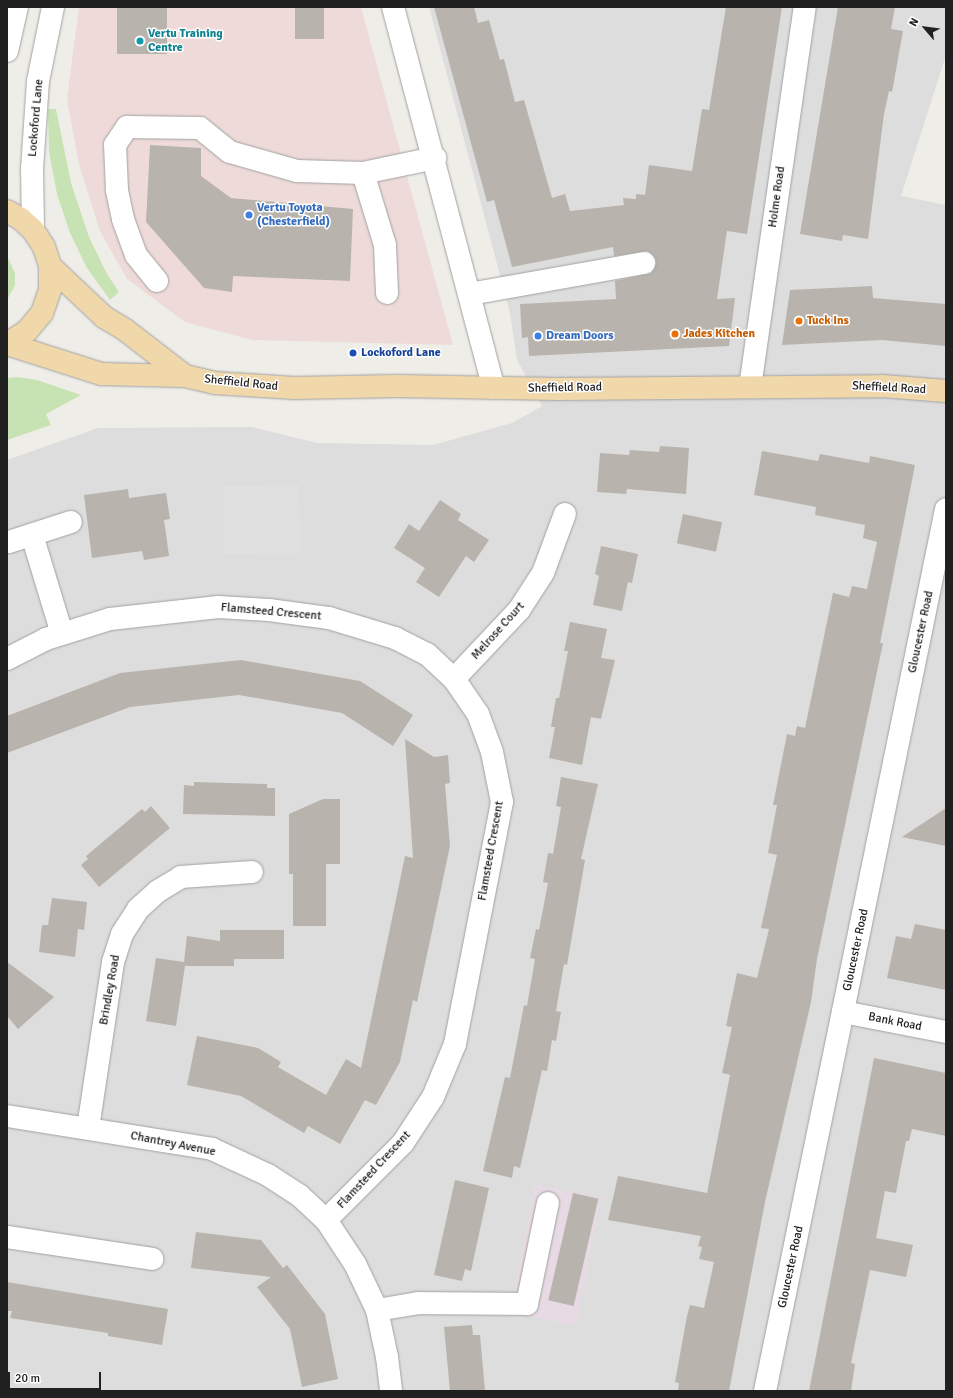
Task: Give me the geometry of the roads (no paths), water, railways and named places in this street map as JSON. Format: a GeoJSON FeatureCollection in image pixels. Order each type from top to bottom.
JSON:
{"type":"FeatureCollection","features":[{"type":"Feature","properties":{"kind":"main road","name":"Sheffield Road"},"geometry":{"type":"LineString","coordinates":[[7,211],[21,219],[33,230],[44,247],[50,266],[50,290],[42,313],[27,331],[7,344]]}},
{"type":"Feature","properties":{"kind":"main road","name":"Sheffield Road"},"geometry":{"type":"LineString","coordinates":[[50,266],[104,317],[124,329],[185,376]]}},
{"type":"Feature","properties":{"kind":"main road","name":"Sheffield Road"},"geometry":{"type":"LineString","coordinates":[[7,344],[102,374],[185,376],[215,383],[295,388],[397,386],[494,388],[882,386],[946,391]]}},
{"type":"Feature","properties":{"kind":"street"},"geometry":{"type":"LineString","coordinates":[[7,51],[16,7]]}},
{"type":"Feature","properties":{"kind":"street","name":"Lockoford Lane"},"geometry":{"type":"LineString","coordinates":[[33,230],[32,168],[38,81],[53,7]]}},
{"type":"Feature","properties":{"kind":"street"},"geometry":{"type":"LineString","coordinates":[[393,7],[435,158],[494,388]]}},
{"type":"Feature","properties":{"kind":"street","name":"Holme Road"},"geometry":{"type":"LineString","coordinates":[[750,387],[805,7]]}},
{"type":"Feature","properties":{"kind":"street"},"geometry":{"type":"LineString","coordinates":[[157,281],[136,255],[123,219],[117,190],[115,145],[127,127],[200,128],[230,152],[297,171],[363,173],[435,158]]}},
{"type":"Feature","properties":{"kind":"street"},"geometry":{"type":"LineString","coordinates":[[363,173],[385,245],[387,293]]}},
{"type":"Feature","properties":{"kind":"street"},"geometry":{"type":"LineString","coordinates":[[470,294],[644,263]]}},
{"type":"Feature","properties":{"kind":"street","name":"Gloucester Road"},"geometry":{"type":"LineString","coordinates":[[765,1391],[946,509]]}},
{"type":"Feature","properties":{"kind":"street","name":"Melrose Court"},"geometry":{"type":"LineString","coordinates":[[454,679],[519,610],[543,573],[565,514]]}},
{"type":"Feature","properties":{"kind":"street"},"geometry":{"type":"LineString","coordinates":[[9,542],[71,522]]}},
{"type":"Feature","properties":{"kind":"street"},"geometry":{"type":"LineString","coordinates":[[32,535],[62,634]]}},
{"type":"Feature","properties":{"kind":"street","name":"Flamsteed Crescent"},"geometry":{"type":"LineString","coordinates":[[7,659],[62,634],[110,619],[218,607],[269,610],[329,618],[395,638],[427,654],[454,679],[478,714],[492,752],[502,802],[455,1044],[434,1097],[403,1143],[326,1220]]}},
{"type":"Feature","properties":{"kind":"street","name":"Brindley Road"},"geometry":{"type":"LineString","coordinates":[[88,1128],[113,962],[122,934],[138,909],[158,891],[181,877],[252,872]]}},
{"type":"Feature","properties":{"kind":"street","name":"Bank Road"},"geometry":{"type":"LineString","coordinates":[[843,1012],[946,1032]]}},
{"type":"Feature","properties":{"kind":"street","name":"Chantrey Avenue"},"geometry":{"type":"LineString","coordinates":[[7,1116],[212,1149],[274,1179],[299,1195],[326,1220],[355,1264],[377,1310],[387,1357],[391,1391]]}},
{"type":"Feature","properties":{"kind":"street"},"geometry":{"type":"LineString","coordinates":[[377,1310],[419,1303],[527,1304],[548,1203]]}},
{"type":"Feature","properties":{"kind":"street"},"geometry":{"type":"LineString","coordinates":[[7,1238],[152,1259]]}},
{"type":"Feature","properties":{"kind":"place","name":"Vertu Training Centre"},"geometry":{"type":"Point","coordinates":[140,41]}},
{"type":"Feature","properties":{"kind":"place","name":"Vertu Toyota (Chesterfield)"},"geometry":{"type":"Point","coordinates":[249,215]}},
{"type":"Feature","properties":{"kind":"place","name":"Tuck Ins"},"geometry":{"type":"Point","coordinates":[799,321]}},
{"type":"Feature","properties":{"kind":"place","name":"Jades Kitchen"},"geometry":{"type":"Point","coordinates":[675,334]}},
{"type":"Feature","properties":{"kind":"place","name":"Dream Doors"},"geometry":{"type":"Point","coordinates":[538,336]}},
{"type":"Feature","properties":{"kind":"place","name":"Lockoford Lane"},"geometry":{"type":"Point","coordinates":[353,353]}}]}
